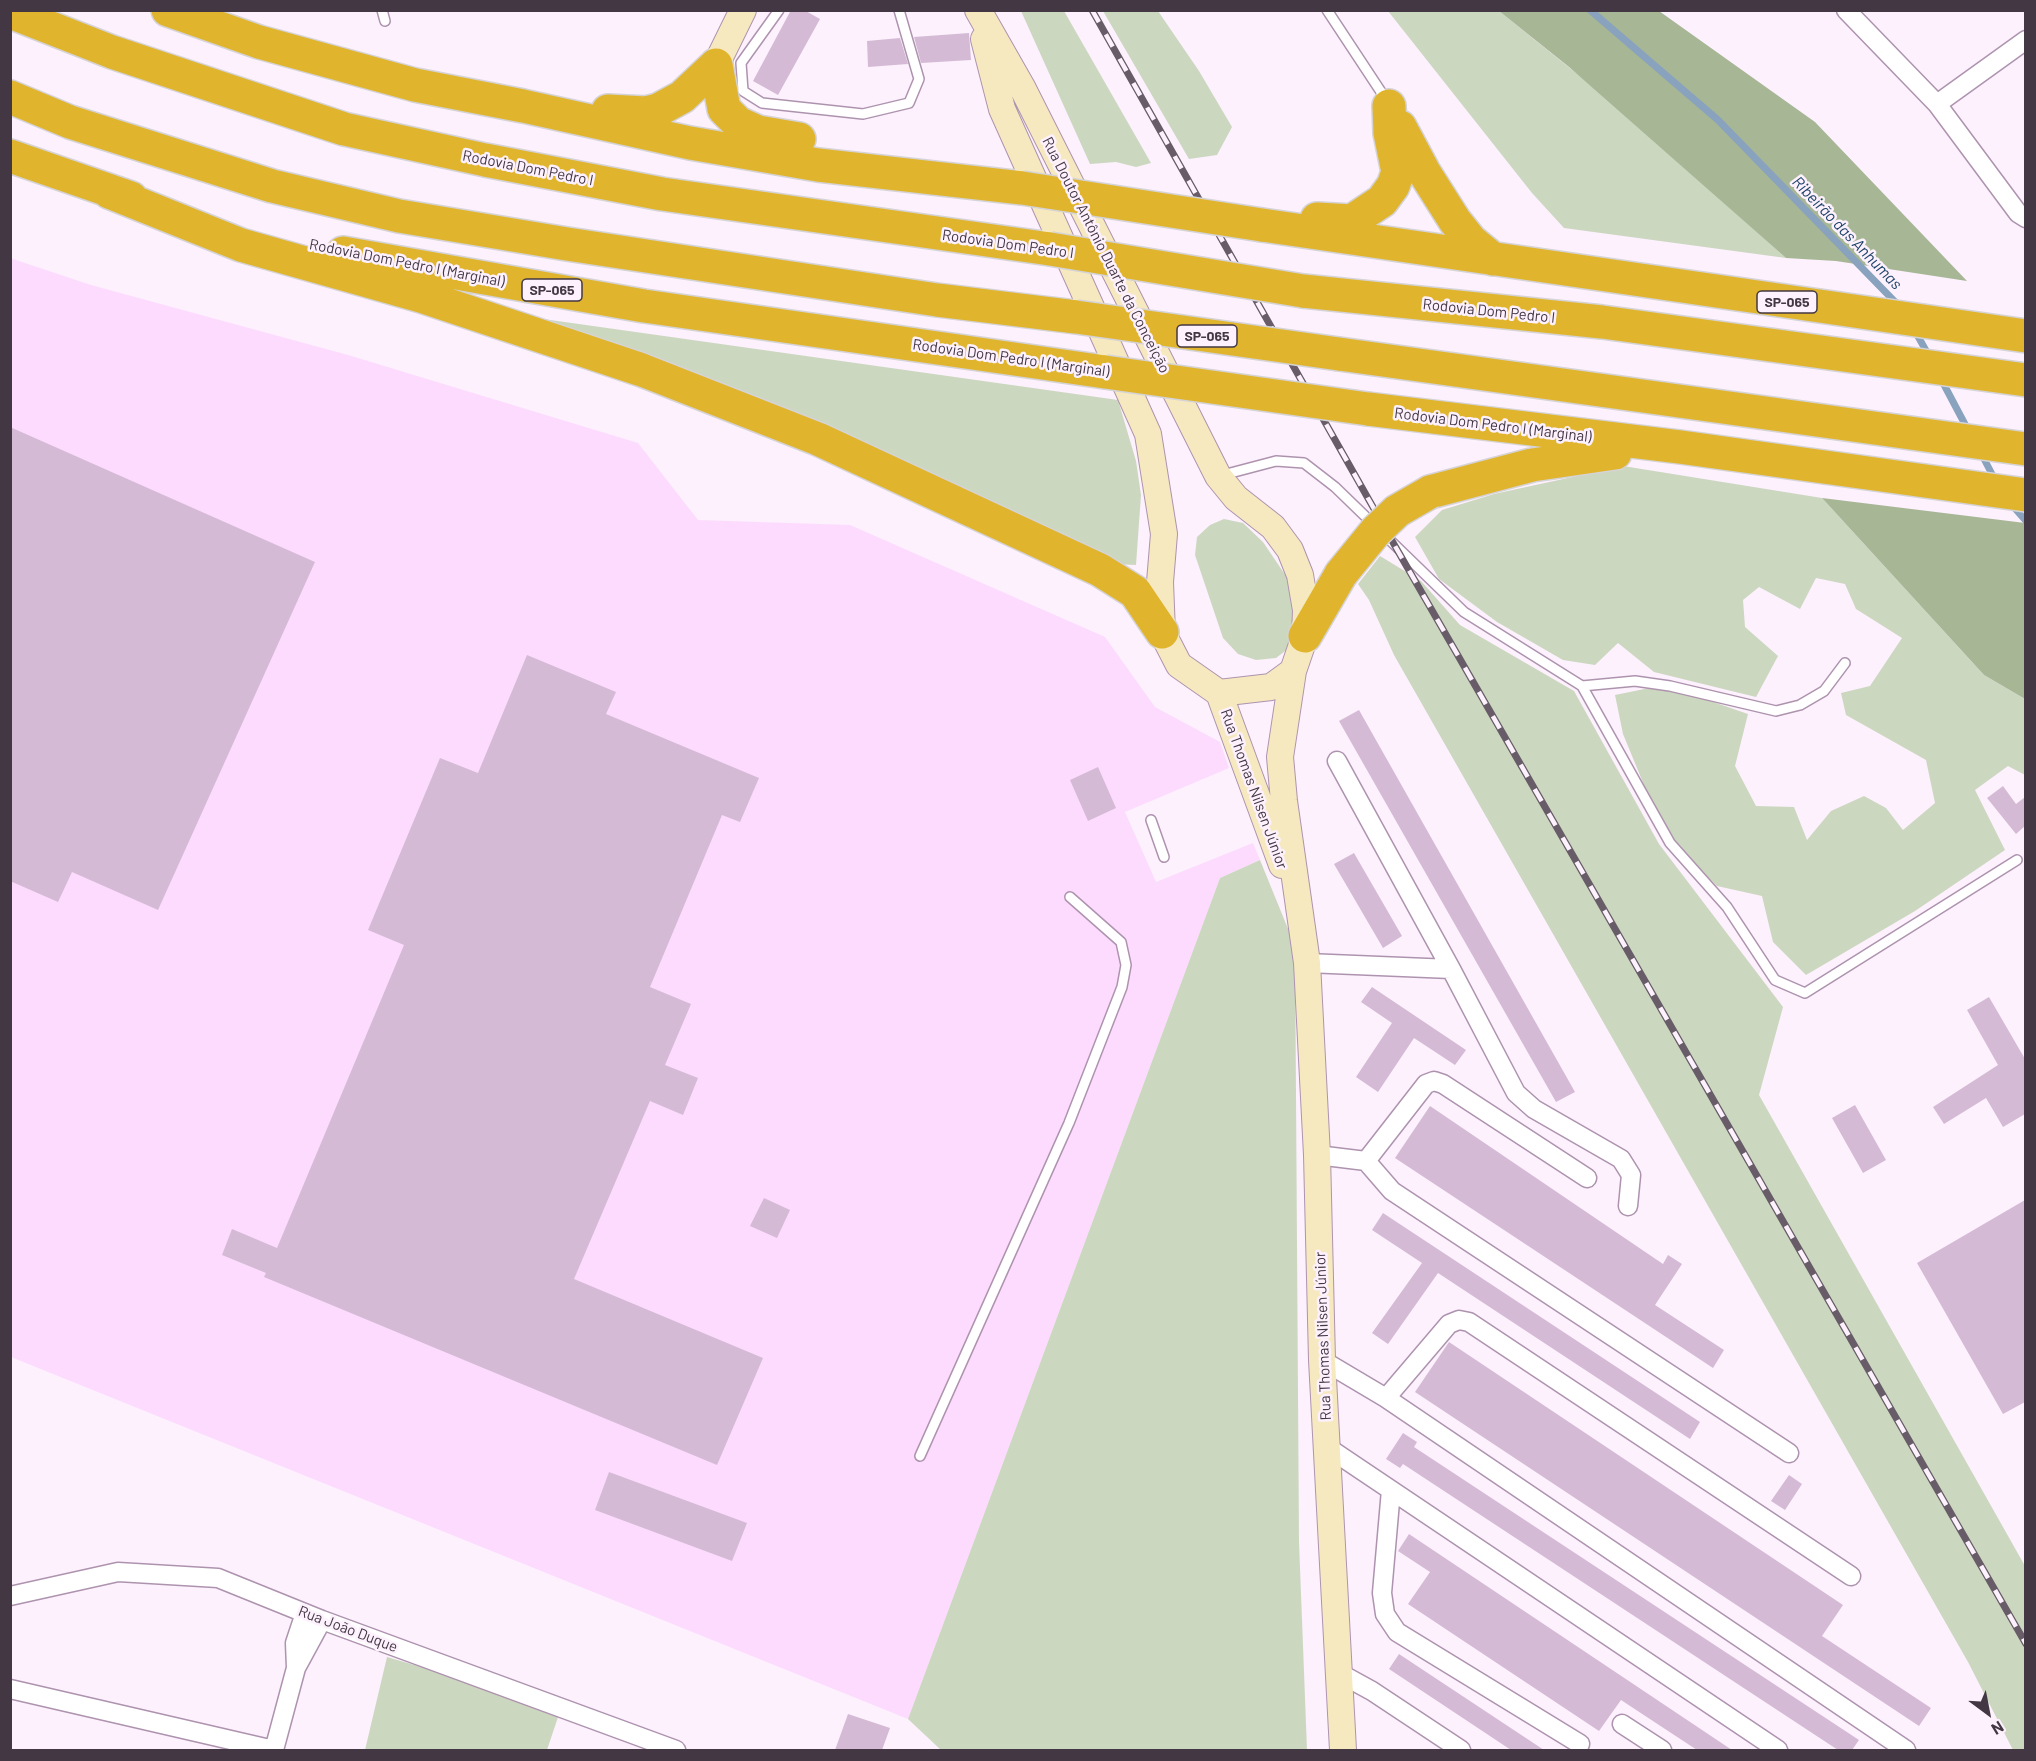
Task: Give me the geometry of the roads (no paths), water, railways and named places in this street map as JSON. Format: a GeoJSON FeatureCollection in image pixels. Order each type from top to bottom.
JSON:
{"type":"FeatureCollection","features":[{"type":"Feature","properties":{"kind":"highway","name":"SP-065"},"geometry":{"type":"LineString","coordinates":[[168,10],[258,42],[415,85],[690,143],[819,165],[1022,188],[2025,336]]}},
{"type":"Feature","properties":{"kind":"highway","name":"Rodovia Dom Pedro I"},"geometry":{"type":"LineString","coordinates":[[10,12],[112,52],[344,129],[484,160],[662,194],[1050,249],[1304,291],[1602,322],[2025,380]]}},
{"type":"Feature","properties":{"kind":"highway"},"geometry":{"type":"LineString","coordinates":[[523,106],[646,113],[658,110],[682,97],[716,65]]}},
{"type":"Feature","properties":{"kind":"highway"},"geometry":{"type":"LineString","coordinates":[[716,65],[724,109],[738,123],[758,132],[932,163],[954,181]]}},
{"type":"Feature","properties":{"kind":"highway","name":"SP-065"},"geometry":{"type":"LineString","coordinates":[[10,97],[70,122],[272,186],[399,216],[927,299],[1076,317],[1671,398],[2025,449]]}},
{"type":"Feature","properties":{"kind":"highway"},"geometry":{"type":"LineString","coordinates":[[1262,225],[1304,218],[1352,221],[1382,201],[1393,186],[1398,172],[1390,133],[1389,105]]}},
{"type":"Feature","properties":{"kind":"highway"},"geometry":{"type":"LineString","coordinates":[[1389,105],[1424,172],[1455,221],[1471,241],[1493,259]]}},
{"type":"Feature","properties":{"kind":"highway","name":"Rodovia Dom Pedro I (Marginal)"},"geometry":{"type":"LineString","coordinates":[[10,156],[109,192],[375,260],[644,306],[1368,409],[1680,447],[2025,495]]}},
{"type":"Feature","properties":{"kind":"highway"},"geometry":{"type":"LineString","coordinates":[[109,192],[241,245],[421,296],[632,366],[818,439],[1100,570],[1135,592],[1162,632]]}},
{"type":"Feature","properties":{"kind":"highway"},"geometry":{"type":"LineString","coordinates":[[1305,636],[1341,574],[1376,531],[1397,511],[1430,492],[1479,477],[1576,457],[1680,447]]}},
{"type":"Feature","properties":{"kind":"street"},"geometry":{"type":"LineString","coordinates":[[716,65],[743,10]]}},
{"type":"Feature","properties":{"kind":"street","name":"Rua Doutor Antônio Duarte da Conceição"},"geometry":{"type":"LineString","coordinates":[[977,10],[1023,89],[1218,476],[1236,498]]}},
{"type":"Feature","properties":{"kind":"street","name":"Rua Doutor Antônio Duarte da Conceição"},"geometry":{"type":"LineString","coordinates":[[977,10],[1002,109],[1148,434],[1164,534]]}},
{"type":"Feature","properties":{"kind":"street"},"geometry":{"type":"LineString","coordinates":[[1856,13],[1937,104],[2023,213]]}},
{"type":"Feature","properties":{"kind":"street"},"geometry":{"type":"LineString","coordinates":[[1937,104],[2025,40]]}},
{"type":"Feature","properties":{"kind":"street","name":"Rua Thomas Nilsen Júnior"},"geometry":{"type":"LineString","coordinates":[[1236,498],[1273,527],[1290,550],[1300,575],[1306,610],[1305,636],[1293,671],[1280,757],[1284,801],[1308,963],[1317,1155],[1322,1360],[1341,1674],[1343,1750]]}},
{"type":"Feature","properties":{"kind":"street","name":"Rua Thomas Nilsen Júnior"},"geometry":{"type":"LineString","coordinates":[[1164,534],[1160,582],[1162,632],[1179,665],[1219,693],[1302,922]]}},
{"type":"Feature","properties":{"kind":"street"},"geometry":{"type":"LineString","coordinates":[[1219,693],[1271,687],[1293,671]]}},
{"type":"Feature","properties":{"kind":"street"},"geometry":{"type":"LineString","coordinates":[[1337,761],[1516,1093],[1523,1101],[1621,1159],[1631,1175],[1628,1206]]}},
{"type":"Feature","properties":{"kind":"street"},"geometry":{"type":"LineString","coordinates":[[1308,963],[1451,969]]}},
{"type":"Feature","properties":{"kind":"street"},"geometry":{"type":"LineString","coordinates":[[1366,1161],[1426,1084],[1434,1081],[1443,1084],[1587,1178]]}},
{"type":"Feature","properties":{"kind":"street"},"geometry":{"type":"LineString","coordinates":[[1317,1155],[1366,1161],[1392,1191],[1789,1454]]}},
{"type":"Feature","properties":{"kind":"street"},"geometry":{"type":"LineString","coordinates":[[1386,1398],[1449,1323],[1459,1320],[1469,1322],[1851,1576]]}},
{"type":"Feature","properties":{"kind":"street"},"geometry":{"type":"LineString","coordinates":[[1322,1360],[1386,1398],[1905,1750]]}},
{"type":"Feature","properties":{"kind":"street"},"geometry":{"type":"LineString","coordinates":[[1327,1447],[1778,1750]]}},
{"type":"Feature","properties":{"kind":"street"},"geometry":{"type":"LineString","coordinates":[[1392,1490],[1382,1593],[1385,1614],[1397,1632],[1580,1743]]}},
{"type":"Feature","properties":{"kind":"street","name":"Rua João Duque"},"geometry":{"type":"LineString","coordinates":[[10,1596],[118,1572],[218,1578],[322,1620],[671,1750]]}},
{"type":"Feature","properties":{"kind":"street"},"geometry":{"type":"LineString","coordinates":[[296,1668],[295,1643],[305,1613]]}},
{"type":"Feature","properties":{"kind":"street"},"geometry":{"type":"LineString","coordinates":[[10,1689],[274,1750],[296,1668],[322,1620]]}},
{"type":"Feature","properties":{"kind":"street"},"geometry":{"type":"LineString","coordinates":[[1341,1674],[1372,1691],[1461,1750]]}},
{"type":"Feature","properties":{"kind":"street"},"geometry":{"type":"LineString","coordinates":[[1622,1724],[1662,1750]]}},
{"type":"Feature","properties":{"kind":"lane"},"geometry":{"type":"LineString","coordinates":[[382,10],[385,21]]}},
{"type":"Feature","properties":{"kind":"lane"},"geometry":{"type":"LineString","coordinates":[[778,10],[741,63],[743,91],[762,103],[863,114],[909,103],[919,79],[899,10]]}},
{"type":"Feature","properties":{"kind":"lane"},"geometry":{"type":"LineString","coordinates":[[1327,10],[1389,105]]}},
{"type":"Feature","properties":{"kind":"lane"},"geometry":{"type":"LineString","coordinates":[[1218,476],[1276,461],[1304,463],[1335,487],[1464,612],[1582,686],[1670,843],[1726,907],[1775,980],[1805,993],[2017,860]]}},
{"type":"Feature","properties":{"kind":"lane"},"geometry":{"type":"LineString","coordinates":[[1582,686],[1635,681],[1670,686],[1776,711],[1800,705],[1824,691],[1845,663]]}},
{"type":"Feature","properties":{"kind":"lane"},"geometry":{"type":"LineString","coordinates":[[1266,819],[1284,801]]}},
{"type":"Feature","properties":{"kind":"lane"},"geometry":{"type":"LineString","coordinates":[[1150,820],[1164,857]]}},
{"type":"Feature","properties":{"kind":"lane"},"geometry":{"type":"LineString","coordinates":[[920,1456],[1069,1123],[1122,987],[1126,965],[1121,942],[1070,897]]}},
{"type":"Feature","properties":{"kind":"waterway","name":"Ribeirão das Anhumas"},"geometry":{"type":"LineString","coordinates":[[1590,10],[1718,120],[1900,307]]}},
{"type":"Feature","properties":{"kind":"waterway","name":"Ribeirão das Anhumas"},"geometry":{"type":"LineString","coordinates":[[1915,331],[1929,356]]}},
{"type":"Feature","properties":{"kind":"waterway","name":"Ribeirão das Anhumas"},"geometry":{"type":"LineString","coordinates":[[1941,379],[1968,430]]}},
{"type":"Feature","properties":{"kind":"waterway","name":"Ribeirão das Anhumas"},"geometry":{"type":"LineString","coordinates":[[1981,453],[1995,480]]}},
{"type":"Feature","properties":{"kind":"waterway","name":"Ribeirão das Anhumas"},"geometry":{"type":"LineString","coordinates":[[2011,504],[2026,521]]}},
{"type":"Feature","properties":{"kind":"railway"},"geometry":{"type":"LineString","coordinates":[[1092,10],[1395,546],[2026,1644]]}}]}
